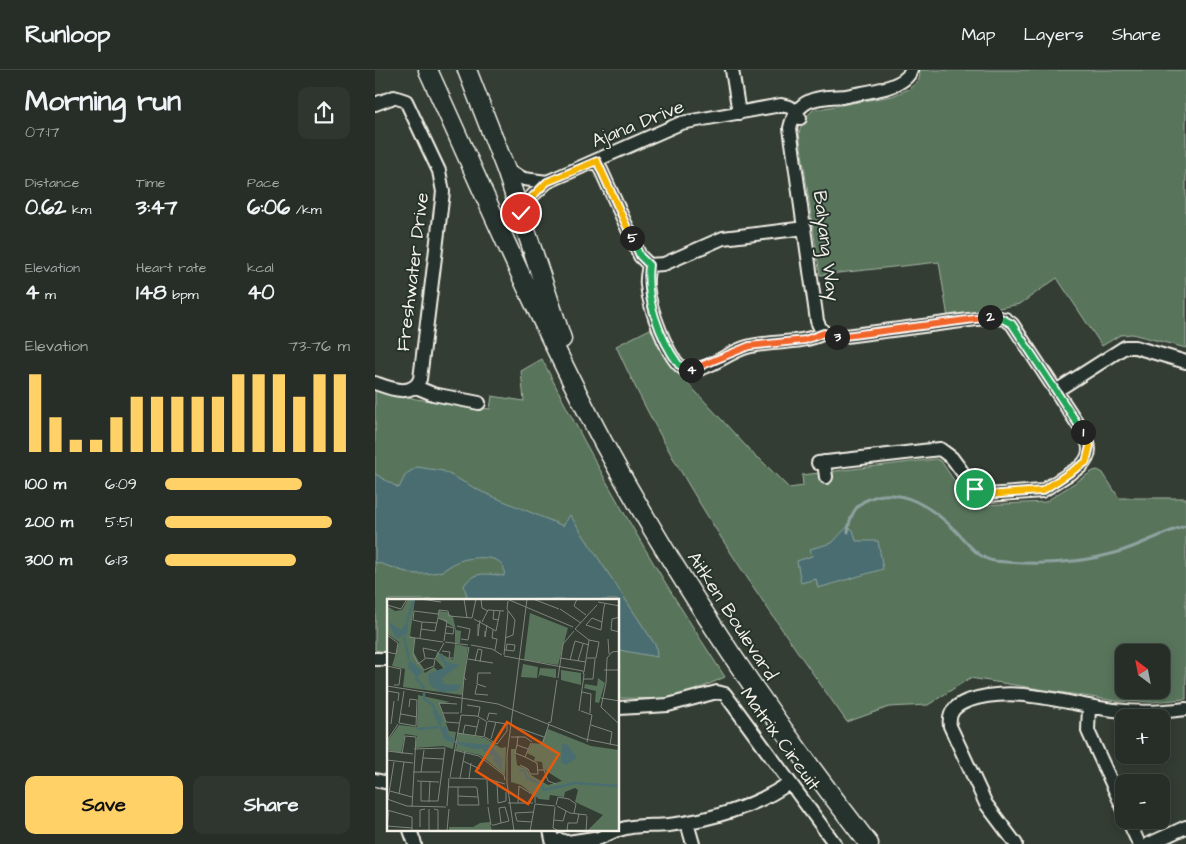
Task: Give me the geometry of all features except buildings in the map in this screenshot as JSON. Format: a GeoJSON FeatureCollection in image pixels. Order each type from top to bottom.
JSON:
{"type":"FeatureCollection","features":[{"type":"Feature","properties":{"kind":"main road","name":"Aitken Boulevard"},"geometry":{"type":"LineString","coordinates":[[428,70],[580,397],[652,529],[733,659],[805,763],[869,844]]}},
{"type":"Feature","properties":{"kind":"main road","name":"Aitken Boulevard"},"geometry":{"type":"LineString","coordinates":[[467,70],[521,213],[580,397]]}},
{"type":"Feature","properties":{"kind":"street"},"geometry":{"type":"LineString","coordinates":[[732,70],[739,113]]}},
{"type":"Feature","properties":{"kind":"street"},"geometry":{"type":"LineString","coordinates":[[796,115],[811,107],[900,83],[908,77],[911,70]]}},
{"type":"Feature","properties":{"kind":"street"},"geometry":{"type":"LineString","coordinates":[[872,92],[889,92],[905,87],[915,78],[917,70]]}},
{"type":"Feature","properties":{"kind":"street","name":"Freshwater Drive"},"geometry":{"type":"LineString","coordinates":[[375,104],[394,97],[403,98],[410,106],[439,171],[443,192],[420,380],[416,387]]}},
{"type":"Feature","properties":{"kind":"street","name":"Ajana Drive"},"geometry":{"type":"LineString","coordinates":[[521,213],[531,198],[547,182],[681,123],[775,107],[796,115]]}},
{"type":"Feature","properties":{"kind":"street","name":"Balyang Way"},"geometry":{"type":"LineString","coordinates":[[796,115],[794,146],[821,329]]}},
{"type":"Feature","properties":{"kind":"street"},"geometry":{"type":"LineString","coordinates":[[597,161],[640,256],[649,265],[664,264],[723,238],[805,228]]}},
{"type":"Feature","properties":{"kind":"street"},"geometry":{"type":"LineString","coordinates":[[506,170],[524,179],[547,182]]}},
{"type":"Feature","properties":{"kind":"street"},"geometry":{"type":"LineString","coordinates":[[649,265],[647,284],[658,326],[675,360],[682,368],[691,370],[698,369],[749,346],[805,340],[821,329],[838,337],[999,317],[1012,324],[1087,438],[1090,452],[1086,462],[1080,467],[1042,491],[987,495],[979,493],[970,484],[949,453],[940,448],[821,463],[826,477]]}},
{"type":"Feature","properties":{"kind":"street"},"geometry":{"type":"LineString","coordinates":[[1056,391],[1125,347],[1135,347],[1186,362]]}},
{"type":"Feature","properties":{"kind":"street"},"geometry":{"type":"LineString","coordinates":[[375,383],[405,391],[416,387],[433,394],[479,403]]}},
{"type":"Feature","properties":{"kind":"street","name":"Matrix Circuit"},"geometry":{"type":"LineString","coordinates":[[620,708],[668,705],[710,692],[722,692],[729,697],[789,783],[835,844]]}},
{"type":"Feature","properties":{"kind":"street"},"geometry":{"type":"LineString","coordinates":[[1016,844],[986,804],[950,726],[951,712],[957,706],[974,699],[1009,694],[1034,695],[1123,711],[1186,709]]}},
{"type":"Feature","properties":{"kind":"street"},"geometry":{"type":"LineString","coordinates":[[1089,706],[1087,731],[1115,791]]}},
{"type":"Feature","properties":{"kind":"street"},"geometry":{"type":"LineString","coordinates":[[620,830],[687,823],[749,805],[789,783]]}},
{"type":"Feature","properties":{"kind":"street"},"geometry":{"type":"LineString","coordinates":[[687,823],[693,844]]}},
{"type":"Feature","properties":{"kind":"street"},"geometry":{"type":"LineString","coordinates":[[1149,844],[1186,827]]}},
{"type":"Feature","properties":{"kind":"street"},"geometry":{"type":"LineString","coordinates":[[1132,829],[1139,844]]}},
{"type":"Feature","properties":{"kind":"street"},"geometry":{"type":"LineString","coordinates":[[561,841],[591,841],[613,832]]}},
{"type":"Feature","properties":{"kind":"green space"},"geometry":{"type":"Polygon","coordinates":[[[920,70],[1186,70],[1186,348],[1132,334],[1120,335],[1102,346],[1057,278],[1020,304],[948,318],[939,262],[820,275],[799,133],[803,120],[813,110],[892,96],[909,89],[919,80],[920,70]]]}},
{"type":"Feature","properties":{"kind":"green space"},"geometry":{"type":"Polygon","coordinates":[[[654,327],[673,367],[757,458],[789,488],[803,486],[802,475],[936,459],[941,461],[966,498],[982,505],[1045,502],[1093,471],[1098,470],[1103,473],[1119,498],[1186,498],[1186,699],[1151,702],[1116,701],[970,678],[928,705],[889,707],[847,722],[752,586],[722,539],[665,444],[616,346],[654,327]]]}},
{"type":"Feature","properties":{"kind":"green space"},"geometry":{"type":"Polygon","coordinates":[[[542,359],[584,441],[629,521],[725,677],[676,699],[620,698],[620,599],[387,599],[387,653],[375,650],[375,388],[416,399],[490,409],[492,396],[524,401],[521,371],[542,359]]]}},
{"type":"Feature","properties":{"kind":"water"},"geometry":{"type":"Polygon","coordinates":[[[417,467],[443,471],[482,492],[563,526],[570,515],[656,646],[657,657],[620,650],[620,599],[474,599],[467,596],[464,586],[476,575],[504,576],[504,568],[501,563],[488,558],[480,558],[457,562],[442,571],[434,573],[414,574],[375,562],[375,474],[399,488],[406,474],[417,467]]]}},
{"type":"Feature","properties":{"kind":"water"},"geometry":{"type":"Polygon","coordinates":[[[847,527],[853,530],[856,541],[878,541],[883,569],[818,588],[816,579],[801,583],[797,561],[812,556],[810,549],[832,543],[847,527]]]}},
{"type":"Feature","properties":{"kind":"waterway"},"geometry":{"type":"LineString","coordinates":[[848,532],[851,517],[856,508],[864,501],[881,495],[904,497],[927,508],[947,523],[983,557],[994,561],[1040,563],[1101,557],[1186,526]]}},
{"type":"Feature","properties":{"kind":"route"},"geometry":{"type":"LineString","coordinates":[[521,213],[531,198],[547,182],[597,161],[640,256],[649,265],[647,284],[658,326],[675,360],[686,370],[698,369],[749,346],[805,340],[824,333],[838,337],[992,317],[999,317],[1009,321],[1085,435],[1090,446],[1089,457],[1080,467],[1042,491],[987,495],[979,493],[975,489]]}}]}
